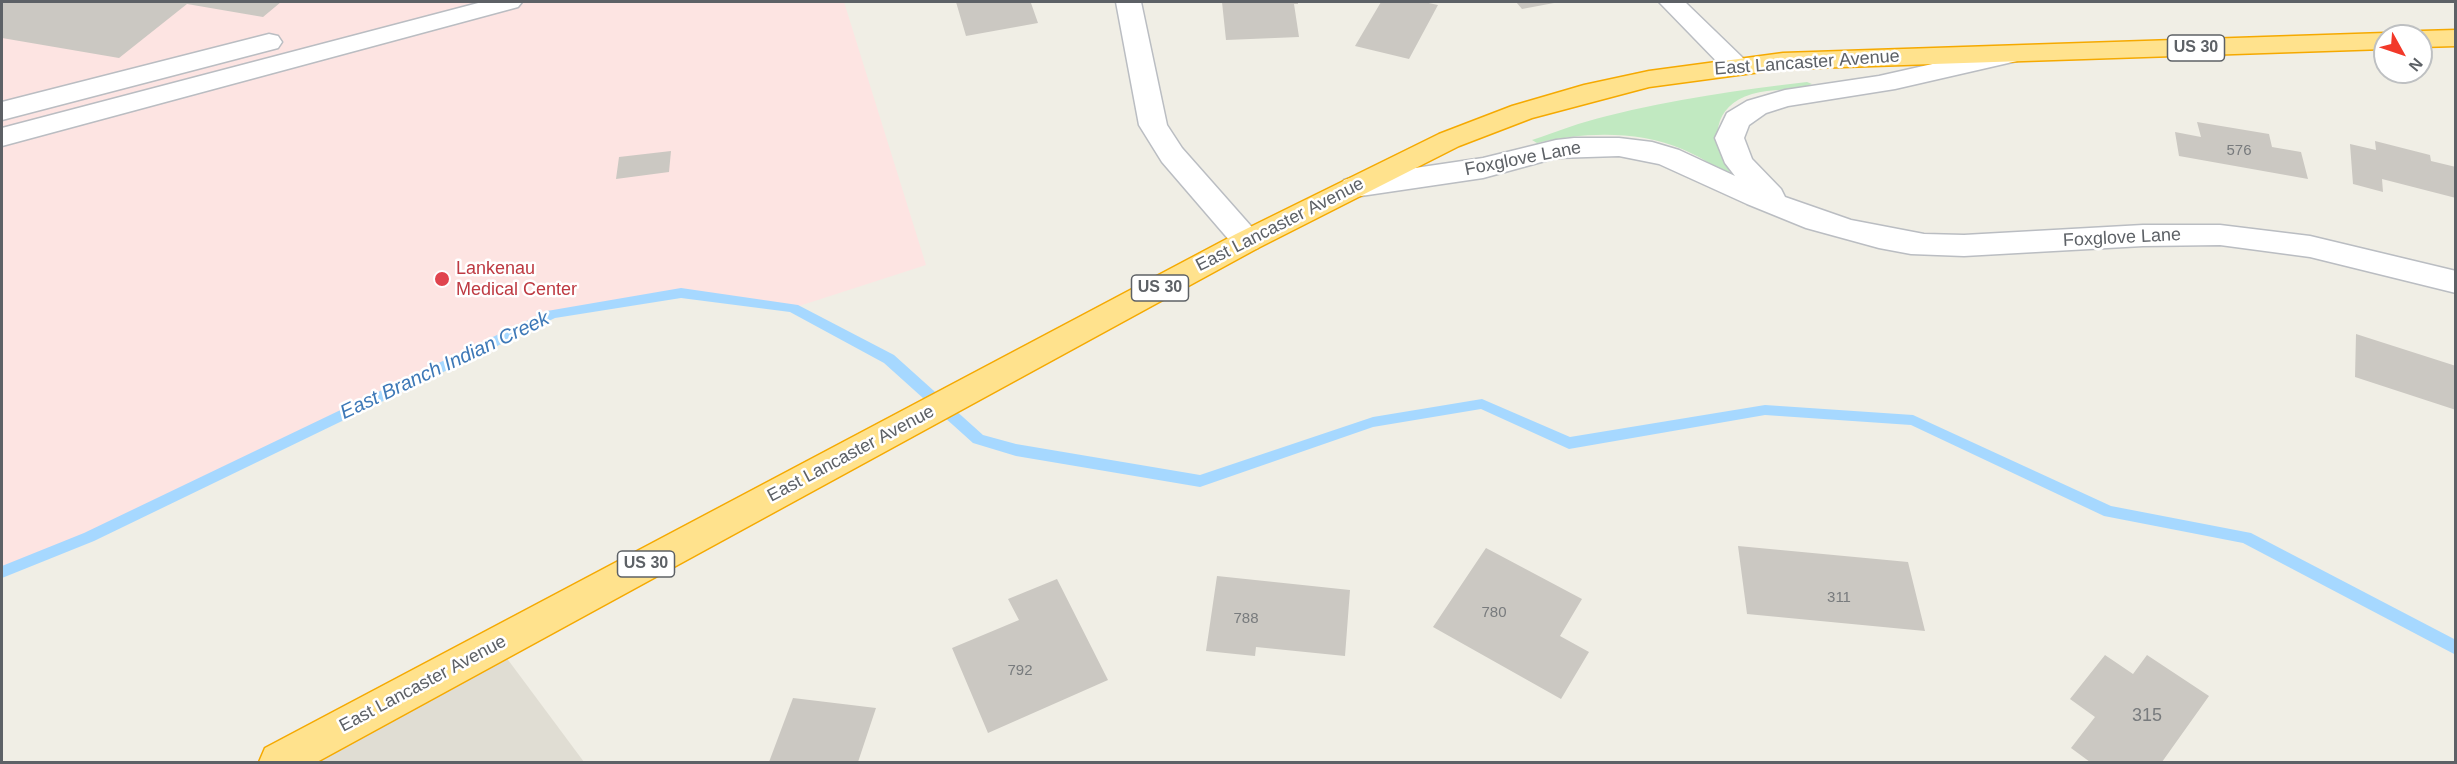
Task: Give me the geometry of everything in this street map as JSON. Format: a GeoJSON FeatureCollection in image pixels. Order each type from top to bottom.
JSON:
{"type":"FeatureCollection","features":[{"type":"Feature","properties":{"kind":"highway"},"geometry":{"type":"LineString","coordinates":[[2433,39],[2456,38]]}},
{"type":"Feature","properties":{"kind":"highway","name":"East Lancaster Avenue"},"geometry":{"type":"LineString","coordinates":[[279,762],[1248,241],[1449,140],[1522,112],[1584,94],[1649,79],[1736,66],[1901,56],[2008,55],[2373,41]]}},
{"type":"Feature","properties":{"kind":"street"},"geometry":{"type":"LineString","coordinates":[[2,111],[424,2]]}},
{"type":"Feature","properties":{"kind":"street"},"geometry":{"type":"LineString","coordinates":[[2,137],[509,2]]}},
{"type":"Feature","properties":{"kind":"street"},"geometry":{"type":"LineString","coordinates":[[1128,2],[1153,125],[1173,155],[1248,241]]}},
{"type":"Feature","properties":{"kind":"street"},"geometry":{"type":"LineString","coordinates":[[1671,2],[1736,66]]}},
{"type":"Feature","properties":{"kind":"street"},"geometry":{"type":"LineString","coordinates":[[263,16],[266,43]]}},
{"type":"Feature","properties":{"kind":"street","name":"Foxglove Lane"},"geometry":{"type":"LineString","coordinates":[[1788,210],[1748,176],[1730,149],[1731,132],[1747,110],[1770,101],[1879,84],[2008,55]]}},
{"type":"Feature","properties":{"kind":"street","name":"Foxglove Lane"},"geometry":{"type":"LineString","coordinates":[[1354,186],[1483,168],[1556,149],[1619,147],[1669,157],[1788,210],[1848,231],[1913,243],[1966,246],[2181,235],[2244,237],[2315,248],[2456,282]]}},
{"type":"Feature","properties":{"kind":"shaded area","name":"Lankenau Medical Center"},"geometry":{"type":"Polygon","coordinates":[[[2,2],[844,2],[926,265],[793,308],[681,293],[552,314],[89,537],[2,572],[2,2]]]}},
{"type":"Feature","properties":{"kind":"shaded area"},"geometry":{"type":"Polygon","coordinates":[[[497,645],[584,762],[279,762],[497,645]]]}},
{"type":"Feature","properties":{"kind":"green space"},"geometry":{"type":"Polygon","coordinates":[[[1807,82],[1812,84],[1752,94],[1729,107],[1722,116],[1718,137],[1724,160],[1731,171],[1726,173],[1688,151],[1647,138],[1591,135],[1537,143],[1532,140],[1597,118],[1657,105],[1807,82]]]}},
{"type":"Feature","properties":{"kind":"building"},"geometry":{"type":"Polygon","coordinates":[[[4,2],[281,2],[263,17],[187,4],[119,58],[2,38],[2,4],[4,2]]]}},
{"type":"Feature","properties":{"kind":"building"},"geometry":{"type":"Polygon","coordinates":[[[956,2],[1031,3],[1038,23],[966,36],[956,2]]]}},
{"type":"Feature","properties":{"kind":"building"},"geometry":{"type":"Polygon","coordinates":[[[1222,2],[1298,2],[1294,4],[1299,37],[1226,40],[1222,2]]]}},
{"type":"Feature","properties":{"kind":"building"},"geometry":{"type":"Polygon","coordinates":[[[1381,2],[1424,2],[1438,5],[1409,59],[1355,46],[1381,2]]]}},
{"type":"Feature","properties":{"kind":"building"},"geometry":{"type":"Polygon","coordinates":[[[1516,2],[1554,2],[1554,3],[1522,9],[1516,2]]]}},
{"type":"Feature","properties":{"kind":"building"},"geometry":{"type":"Polygon","coordinates":[[[2197,122],[2269,134],[2272,147],[2301,152],[2308,179],[2179,156],[2175,132],[2201,137],[2197,122]]]}},
{"type":"Feature","properties":{"kind":"building"},"geometry":{"type":"Polygon","coordinates":[[[2375,141],[2430,155],[2431,161],[2456,167],[2456,198],[2382,179],[2383,192],[2353,184],[2350,144],[2376,150],[2375,141]]]}},
{"type":"Feature","properties":{"kind":"building"},"geometry":{"type":"Polygon","coordinates":[[[671,151],[669,172],[616,179],[619,157],[671,151]]]}},
{"type":"Feature","properties":{"kind":"building"},"geometry":{"type":"Polygon","coordinates":[[[2356,334],[2456,366],[2456,410],[2355,377],[2356,334]]]}},
{"type":"Feature","properties":{"kind":"building"},"geometry":{"type":"Polygon","coordinates":[[[1738,546],[1908,562],[1925,631],[1747,614],[1738,546]]]}},
{"type":"Feature","properties":{"kind":"building"},"geometry":{"type":"Polygon","coordinates":[[[1486,548],[1582,599],[1560,636],[1589,652],[1561,699],[1433,627],[1486,548]]]}},
{"type":"Feature","properties":{"kind":"building"},"geometry":{"type":"Polygon","coordinates":[[[1217,576],[1350,590],[1345,656],[1256,647],[1255,656],[1206,651],[1217,576]]]}},
{"type":"Feature","properties":{"kind":"building"},"geometry":{"type":"Polygon","coordinates":[[[1057,579],[1108,680],[988,733],[952,648],[1019,620],[1008,599],[1057,579]]]}},
{"type":"Feature","properties":{"kind":"building"},"geometry":{"type":"Polygon","coordinates":[[[2105,655],[2133,674],[2147,655],[2209,696],[2162,762],[2090,762],[2071,748],[2095,717],[2070,699],[2105,655]]]}},
{"type":"Feature","properties":{"kind":"building"},"geometry":{"type":"Polygon","coordinates":[[[793,698],[876,708],[858,762],[769,762],[793,698]]]}},
{"type":"Feature","properties":{"kind":"waterway","name":"East Branch Indian Creek"},"geometry":{"type":"LineString","coordinates":[[2,572],[89,537],[552,314],[681,293],[793,308],[889,359],[978,439],[1016,450],[1200,481],[1373,422],[1482,404],[1569,443],[1765,410],[1913,420],[2109,512],[2246,537],[2456,648]]}},
{"type":"Feature","properties":{"kind":"place","name":"Lankenau Medical Center"},"geometry":{"type":"Point","coordinates":[442,279]}}]}
